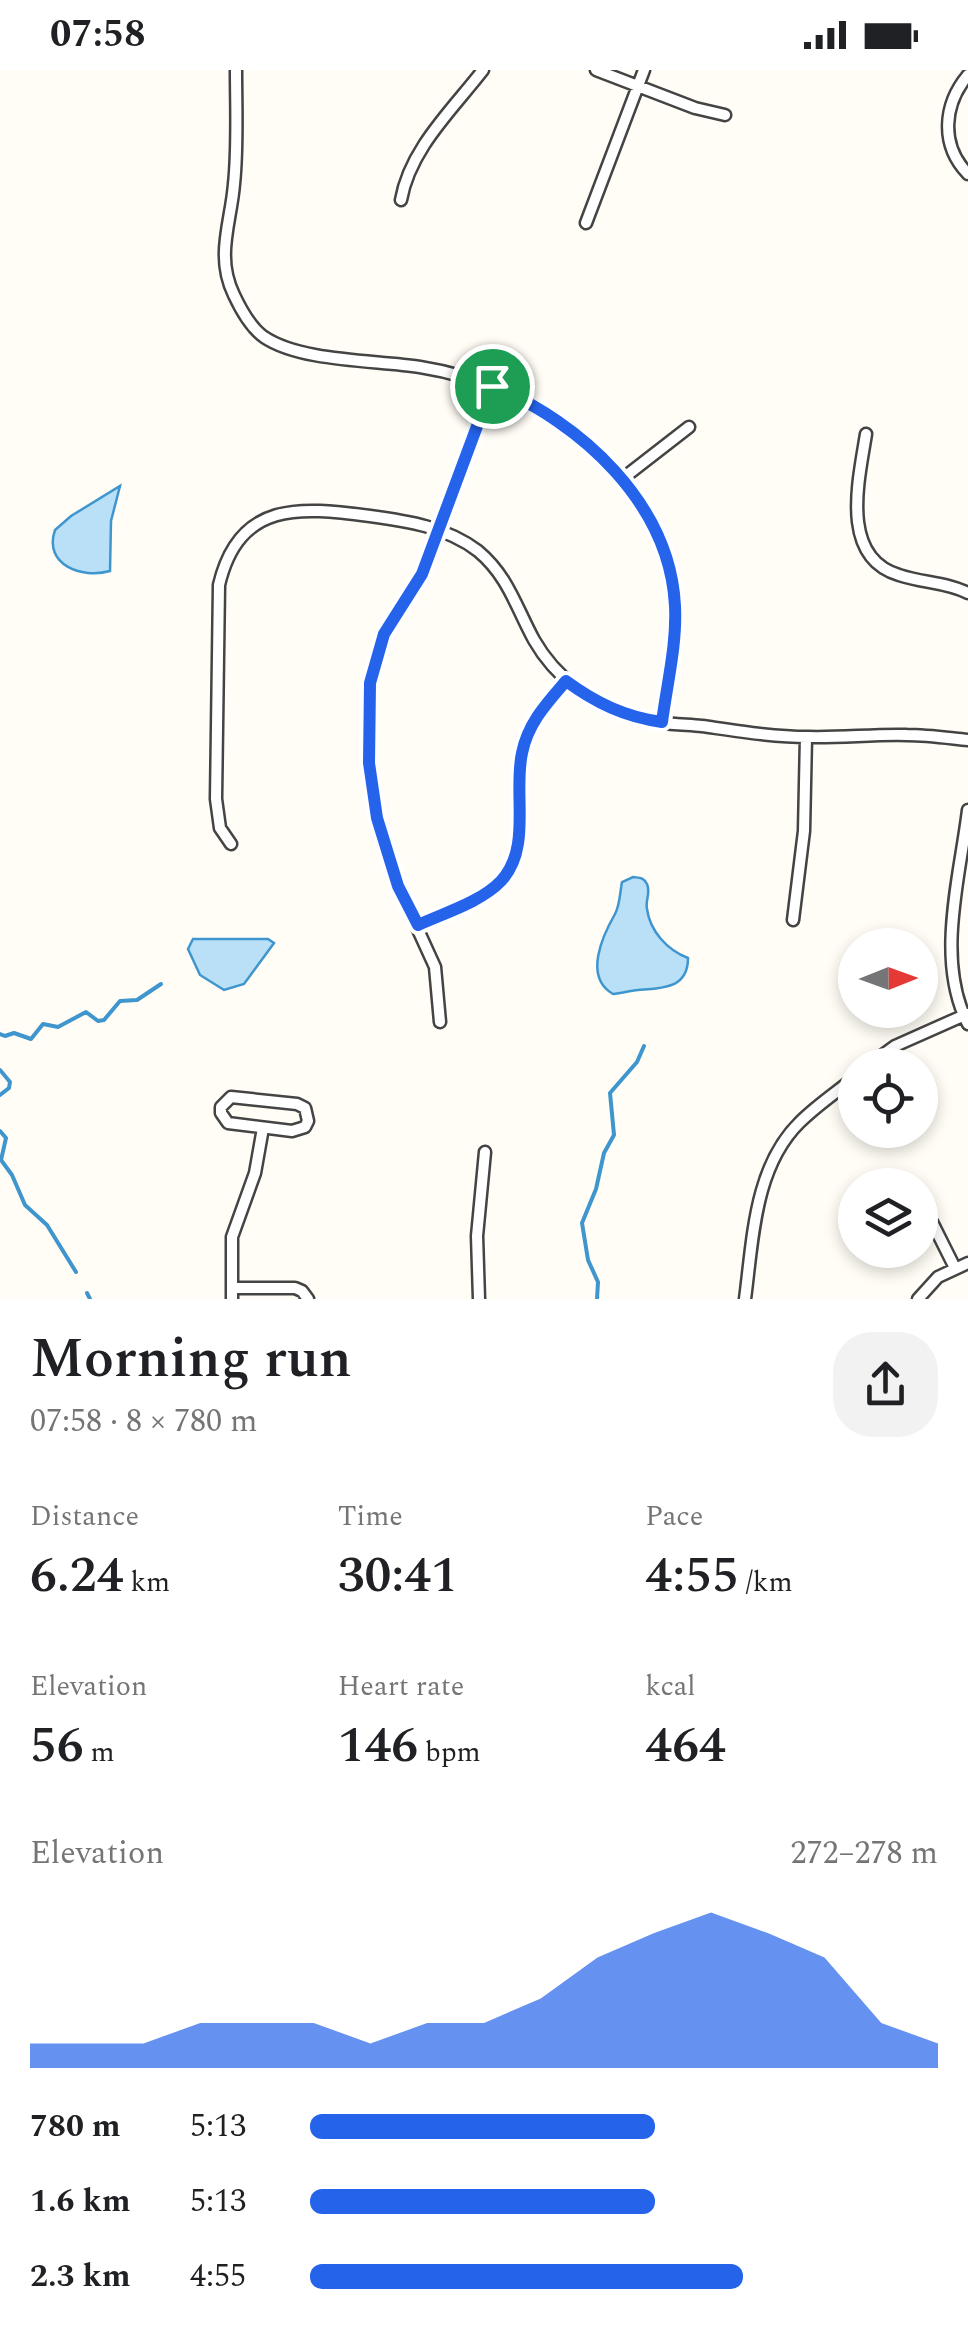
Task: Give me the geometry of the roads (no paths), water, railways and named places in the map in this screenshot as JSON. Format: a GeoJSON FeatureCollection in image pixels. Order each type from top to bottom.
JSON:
{"type":"FeatureCollection","features":[{"type":"Feature","properties":{"kind":"street"},"geometry":{"type":"LineString","coordinates":[[236,70],[234,184],[224,233],[224,261],[234,294],[254,329],[272,342],[304,351],[422,368],[492,386],[558,420],[590,446],[622,478],[660,544],[673,587],[674,630],[662,722]]}},
{"type":"Feature","properties":{"kind":"street"},"geometry":{"type":"LineString","coordinates":[[401,200],[404,180],[415,157],[483,70]]}},
{"type":"Feature","properties":{"kind":"street"},"geometry":{"type":"LineString","coordinates":[[596,70],[695,108],[726,115]]}},
{"type":"Feature","properties":{"kind":"street"},"geometry":{"type":"LineString","coordinates":[[586,224],[644,70]]}},
{"type":"Feature","properties":{"kind":"street"},"geometry":{"type":"LineString","coordinates":[[968,76],[952,101],[947,130],[952,150],[968,174]]}},
{"type":"Feature","properties":{"kind":"street"},"geometry":{"type":"LineString","coordinates":[[440,1022],[435,967],[398,886],[377,818],[369,763],[370,683],[384,634],[422,574],[492,386]]}},
{"type":"Feature","properties":{"kind":"street"},"geometry":{"type":"LineString","coordinates":[[622,478],[689,427]]}},
{"type":"Feature","properties":{"kind":"street"},"geometry":{"type":"LineString","coordinates":[[866,434],[856,514],[864,544],[886,570],[968,593]]}},
{"type":"Feature","properties":{"kind":"street"},"geometry":{"type":"LineString","coordinates":[[230,844],[220,828],[216,799],[219,586],[229,556],[256,525],[292,510],[319,509],[401,520],[438,530],[475,549],[506,579],[534,639],[566,681],[585,695],[636,718],[806,738],[910,734],[968,740]]}},
{"type":"Feature","properties":{"kind":"street"},"geometry":{"type":"LineString","coordinates":[[418,925],[494,887],[508,870],[517,849],[520,762],[526,738],[538,714],[566,681]]}},
{"type":"Feature","properties":{"kind":"street"},"geometry":{"type":"LineString","coordinates":[[793,920],[804,831],[806,738]]}},
{"type":"Feature","properties":{"kind":"street"},"geometry":{"type":"LineString","coordinates":[[893,1048],[967,1018],[956,990],[952,950],[968,810]]}},
{"type":"Feature","properties":{"kind":"street"},"geometry":{"type":"LineString","coordinates":[[745,1299],[757,1209],[772,1165],[799,1123],[838,1091]]}},
{"type":"Feature","properties":{"kind":"street"},"geometry":{"type":"LineString","coordinates":[[236,1097],[296,1104],[308,1114],[298,1130],[263,1128],[224,1121],[220,1113],[224,1100],[236,1097]]}},
{"type":"Feature","properties":{"kind":"street"},"geometry":{"type":"LineString","coordinates":[[263,1128],[255,1172],[232,1237],[232,1294],[295,1288],[308,1299]]}},
{"type":"Feature","properties":{"kind":"street"},"geometry":{"type":"LineString","coordinates":[[479,1299],[477,1236],[485,1152]]}},
{"type":"Feature","properties":{"kind":"street"},"geometry":{"type":"LineString","coordinates":[[938,1234],[955,1268]]}},
{"type":"Feature","properties":{"kind":"street"},"geometry":{"type":"LineString","coordinates":[[918,1299],[938,1278],[968,1263]]}},
{"type":"Feature","properties":{"kind":"water"},"geometry":{"type":"Polygon","coordinates":[[[120,486],[111,521],[110,571],[88,573],[67,567],[55,552],[55,530],[120,486]]]}},
{"type":"Feature","properties":{"kind":"water"},"geometry":{"type":"Polygon","coordinates":[[[633,877],[647,884],[652,925],[667,945],[688,958],[687,968],[684,976],[672,985],[613,994],[599,977],[598,956],[618,907],[622,882],[633,877]]]}},
{"type":"Feature","properties":{"kind":"water"},"geometry":{"type":"Polygon","coordinates":[[[193,939],[268,939],[274,943],[244,984],[224,990],[200,975],[188,949],[193,939]]]}},
{"type":"Feature","properties":{"kind":"waterway"},"geometry":{"type":"LineString","coordinates":[[0,1034],[14,1033],[31,1039],[43,1024],[58,1027],[86,1012],[98,1021],[104,1020],[120,1001],[137,1000],[161,984]]}},
{"type":"Feature","properties":{"kind":"waterway"},"geometry":{"type":"LineString","coordinates":[[597,1299],[598,1282],[588,1260],[582,1223],[596,1189],[604,1153],[614,1135],[610,1093],[637,1062],[644,1046]]}},
{"type":"Feature","properties":{"kind":"waterway"},"geometry":{"type":"LineString","coordinates":[[0,1070],[10,1082],[0,1095]]}},
{"type":"Feature","properties":{"kind":"waterway"},"geometry":{"type":"LineString","coordinates":[[0,1131],[6,1138],[1,1160],[25,1205],[47,1225],[76,1272]]}},
{"type":"Feature","properties":{"kind":"waterway"},"geometry":{"type":"LineString","coordinates":[[87,1293],[90,1299]]}}]}
